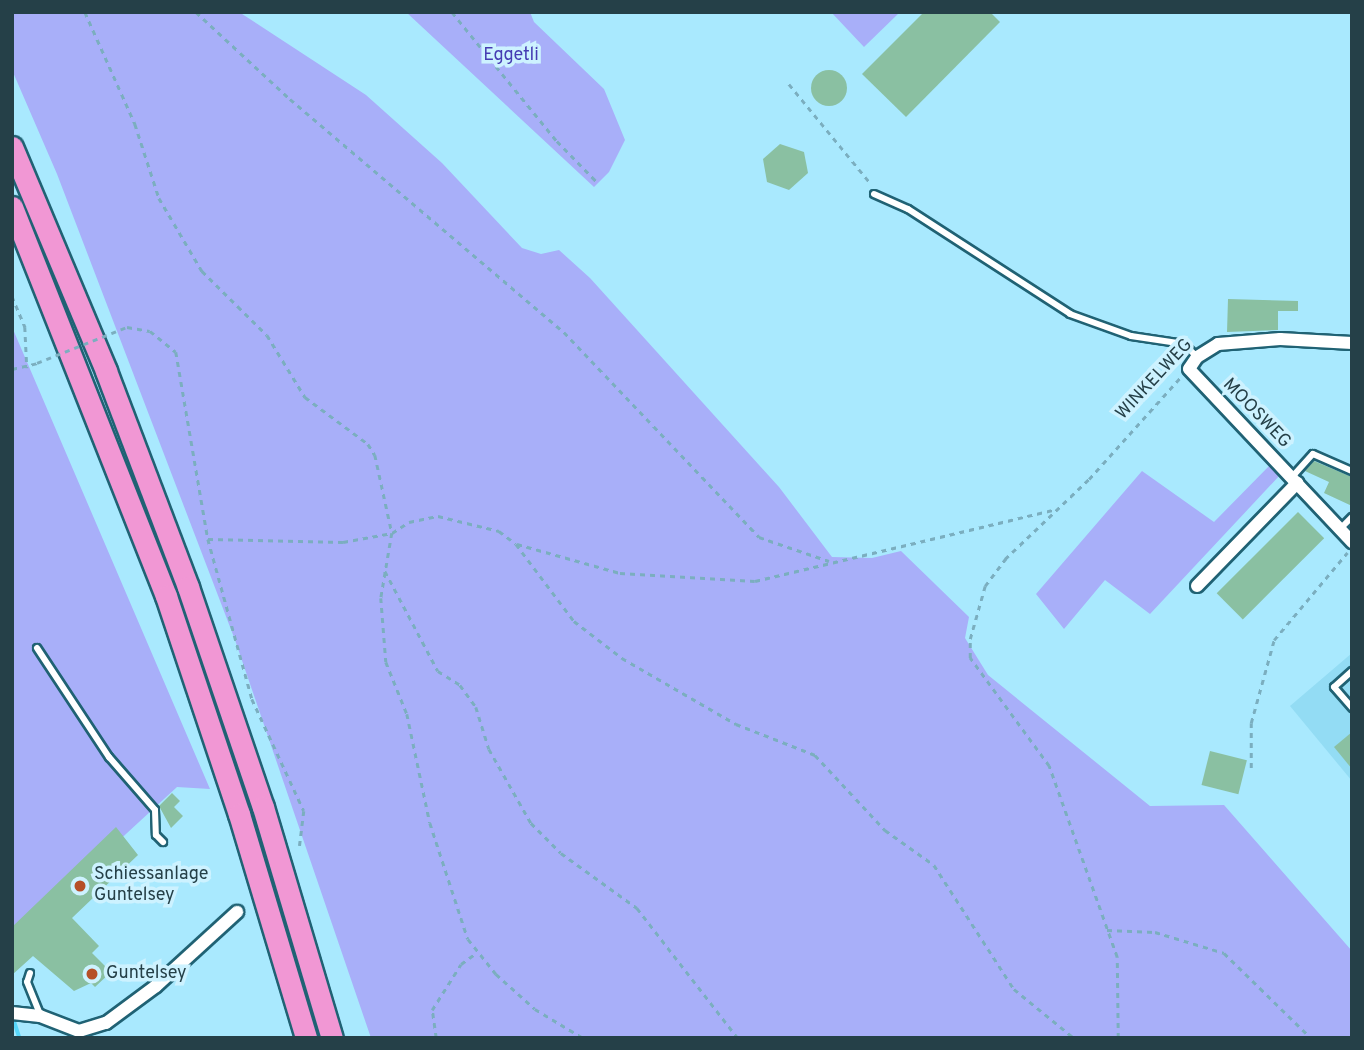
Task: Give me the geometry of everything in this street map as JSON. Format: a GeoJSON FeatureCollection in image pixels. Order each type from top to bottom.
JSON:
{"type":"FeatureCollection","features":[{"type":"Feature","properties":{"kind":"highway"},"geometry":{"type":"LineString","coordinates":[[12,147],[102,358],[188,587],[267,820],[332,1038]]}},
{"type":"Feature","properties":{"kind":"highway"},"geometry":{"type":"LineString","coordinates":[[12,208],[100,422],[173,616],[243,827],[306,1038]]}},
{"type":"Feature","properties":{"kind":"street","name":"WINKELWEG"},"geometry":{"type":"LineString","coordinates":[[1189,369],[1197,357],[1218,344],[1240,341],[1352,343]]}},
{"type":"Feature","properties":{"kind":"street","name":"MOOSWEG"},"geometry":{"type":"LineString","coordinates":[[1189,369],[1349,537]]}},
{"type":"Feature","properties":{"kind":"street"},"geometry":{"type":"LineString","coordinates":[[1197,586],[1295,480]]}},
{"type":"Feature","properties":{"kind":"street"},"geometry":{"type":"LineString","coordinates":[[15,1013],[40,1016],[79,1031],[106,1023],[156,986],[237,912]]}},
{"type":"Feature","properties":{"kind":"lane"},"geometry":{"type":"LineString","coordinates":[[874,194],[908,209],[1070,314],[1121,333],[1184,344],[1197,357]]}},
{"type":"Feature","properties":{"kind":"lane"},"geometry":{"type":"LineString","coordinates":[[1295,480],[1313,454],[1352,471]]}},
{"type":"Feature","properties":{"kind":"lane"},"geometry":{"type":"LineString","coordinates":[[1349,537],[1352,517]]}},
{"type":"Feature","properties":{"kind":"lane"},"geometry":{"type":"LineString","coordinates":[[37,648],[109,757],[155,810],[156,835],[163,842]]}},
{"type":"Feature","properties":{"kind":"lane"},"geometry":{"type":"LineString","coordinates":[[1352,671],[1334,687],[1352,708]]}},
{"type":"Feature","properties":{"kind":"lane"},"geometry":{"type":"LineString","coordinates":[[30,973],[27,982],[40,1016]]}},
{"type":"Feature","properties":{"kind":"path"},"geometry":{"type":"LineString","coordinates":[[85,12],[135,124],[159,198],[202,271],[267,335],[305,397],[368,443],[381,469],[392,533],[381,598],[386,662],[407,714],[430,823],[477,953],[535,1009],[583,1038]]}},
{"type":"Feature","properties":{"kind":"path"},"geometry":{"type":"LineString","coordinates":[[196,12],[299,107],[564,332],[759,537],[829,561]]}},
{"type":"Feature","properties":{"kind":"path"},"geometry":{"type":"LineString","coordinates":[[452,12],[557,141],[598,183]]}},
{"type":"Feature","properties":{"kind":"path"},"geometry":{"type":"LineString","coordinates":[[789,84],[869,180],[874,194]]}},
{"type":"Feature","properties":{"kind":"path"},"geometry":{"type":"LineString","coordinates":[[12,296],[25,327],[27,368]]}},
{"type":"Feature","properties":{"kind":"path"},"geometry":{"type":"LineString","coordinates":[[12,369],[27,368],[127,327],[150,331],[176,352],[208,539],[252,699],[304,811],[300,846]]}},
{"type":"Feature","properties":{"kind":"path","name":"WINKELWEG"},"geometry":{"type":"LineString","coordinates":[[1107,930],[1049,766],[970,658],[974,616],[985,586],[1005,559],[1056,510],[1189,369]]}},
{"type":"Feature","properties":{"kind":"path"},"geometry":{"type":"LineString","coordinates":[[516,544],[620,573],[755,581],[829,561],[862,558],[1056,510]]}},
{"type":"Feature","properties":{"kind":"path"},"geometry":{"type":"LineString","coordinates":[[208,539],[343,542],[392,533],[410,522],[438,516],[499,531],[516,544],[574,621],[622,658],[736,724],[816,755],[885,830],[934,865],[1014,989],[1074,1038]]}},
{"type":"Feature","properties":{"kind":"path"},"geometry":{"type":"LineString","coordinates":[[1251,768],[1251,723],[1275,640],[1349,537]]}},
{"type":"Feature","properties":{"kind":"path"},"geometry":{"type":"LineString","coordinates":[[385,571],[439,671],[460,685],[476,708],[489,749],[531,823],[561,853],[637,908],[738,1038]]}},
{"type":"Feature","properties":{"kind":"path"},"geometry":{"type":"LineString","coordinates":[[1118,1038],[1116,957],[1107,930],[1155,932],[1224,953],[1311,1038]]}},
{"type":"Feature","properties":{"kind":"path"},"geometry":{"type":"LineString","coordinates":[[436,1038],[432,1010],[461,964],[477,953]]}},
{"type":"Feature","properties":{"kind":"shaded area"},"geometry":{"type":"Polygon","coordinates":[[[1352,653],[1352,781],[1290,706],[1352,653]]]}},
{"type":"Feature","properties":{"kind":"green space"},"geometry":{"type":"Polygon","coordinates":[[[12,12],[239,12],[366,95],[442,163],[522,248],[541,254],[559,250],[590,278],[779,487],[832,557],[872,558],[901,551],[969,617],[965,638],[988,675],[1150,806],[1224,805],[1352,951],[1352,1038],[371,1038],[235,640],[57,174],[12,70],[12,12]]]}},
{"type":"Feature","properties":{"kind":"green space","name":"Eggetli"},"geometry":{"type":"Polygon","coordinates":[[[406,12],[530,12],[534,22],[604,89],[625,140],[609,172],[594,187],[406,12]]]}},
{"type":"Feature","properties":{"kind":"green space"},"geometry":{"type":"Polygon","coordinates":[[[831,12],[900,12],[864,47],[831,12]]]}},
{"type":"Feature","properties":{"kind":"green space"},"geometry":{"type":"Polygon","coordinates":[[[12,327],[210,789],[177,787],[12,939],[12,327]]]}},
{"type":"Feature","properties":{"kind":"green space"},"geometry":{"type":"Polygon","coordinates":[[[1272,463],[1281,474],[1150,614],[1105,580],[1064,629],[1036,594],[1142,471],[1214,522],[1272,463]]]}},
{"type":"Feature","properties":{"kind":"building"},"geometry":{"type":"Polygon","coordinates":[[[924,12],[990,12],[1000,22],[906,117],[862,74],[924,12]]]}},
{"type":"Feature","properties":{"kind":"building"},"geometry":{"type":"Polygon","coordinates":[[[829,70],[842,75],[847,88],[842,101],[829,106],[816,101],[811,88],[816,75],[829,70]]]}},
{"type":"Feature","properties":{"kind":"building"},"geometry":{"type":"Polygon","coordinates":[[[780,144],[804,152],[808,173],[789,190],[767,182],[763,159],[780,144]]]}},
{"type":"Feature","properties":{"kind":"building"},"geometry":{"type":"Polygon","coordinates":[[[1228,299],[1298,301],[1298,311],[1278,311],[1278,330],[1227,332],[1228,299]]]}},
{"type":"Feature","properties":{"kind":"building"},"geometry":{"type":"Polygon","coordinates":[[[1314,461],[1352,477],[1352,506],[1324,493],[1329,482],[1305,471],[1314,461]]]}},
{"type":"Feature","properties":{"kind":"building"},"geometry":{"type":"Polygon","coordinates":[[[1298,512],[1324,538],[1243,619],[1217,593],[1298,512]]]}},
{"type":"Feature","properties":{"kind":"building"},"geometry":{"type":"Polygon","coordinates":[[[1352,732],[1352,769],[1334,747],[1352,732]]]}},
{"type":"Feature","properties":{"kind":"building"},"geometry":{"type":"Polygon","coordinates":[[[1210,751],[1247,760],[1238,794],[1202,785],[1210,751]]]}},
{"type":"Feature","properties":{"kind":"building"},"geometry":{"type":"Polygon","coordinates":[[[172,793],[180,801],[174,807],[183,816],[171,828],[159,806],[172,793]]]}},
{"type":"Feature","properties":{"kind":"building","name":"Schiessanlage Guntelsey"},"geometry":{"type":"Polygon","coordinates":[[[116,827],[138,855],[72,918],[99,946],[92,953],[111,972],[95,987],[91,983],[74,991],[33,956],[12,975],[12,927],[116,827]]]}},
{"type":"Feature","properties":{"kind":"waterway"},"geometry":{"type":"LineString","coordinates":[[13,1017],[20,1038]]}},
{"type":"Feature","properties":{"kind":"place","name":"Schiessanlage Guntelsey"},"geometry":{"type":"Point","coordinates":[80,886]}},
{"type":"Feature","properties":{"kind":"place","name":"Guntelsey"},"geometry":{"type":"Point","coordinates":[92,974]}}]}
